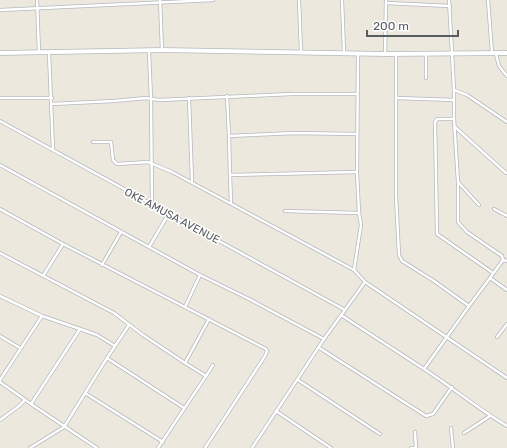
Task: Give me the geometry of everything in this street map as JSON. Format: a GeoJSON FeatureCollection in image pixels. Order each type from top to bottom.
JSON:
{"type":"FeatureCollection","features":[{"type":"Feature","properties":{"kind":"street"},"geometry":{"type":"LineString","coordinates":[[37,0],[39,52]]}},
{"type":"Feature","properties":{"kind":"street"},"geometry":{"type":"LineString","coordinates":[[0,10],[160,1],[212,0]]}},
{"type":"Feature","properties":{"kind":"street"},"geometry":{"type":"LineString","coordinates":[[299,0],[301,52]]}},
{"type":"Feature","properties":{"kind":"street"},"geometry":{"type":"LineString","coordinates":[[342,0],[344,53]]}},
{"type":"Feature","properties":{"kind":"street"},"geometry":{"type":"LineString","coordinates":[[449,0],[458,182],[458,222],[467,232],[507,261]]}},
{"type":"Feature","properties":{"kind":"street"},"geometry":{"type":"LineString","coordinates":[[488,0],[494,53],[499,66],[507,76]]}},
{"type":"Feature","properties":{"kind":"street"},"geometry":{"type":"LineString","coordinates":[[160,1],[162,50]]}},
{"type":"Feature","properties":{"kind":"street"},"geometry":{"type":"LineString","coordinates":[[385,54],[386,1],[450,6]]}},
{"type":"Feature","properties":{"kind":"street"},"geometry":{"type":"LineString","coordinates":[[0,53],[162,50],[358,54],[507,53]]}},
{"type":"Feature","properties":{"kind":"street"},"geometry":{"type":"LineString","coordinates":[[149,51],[152,204]]}},
{"type":"Feature","properties":{"kind":"street"},"geometry":{"type":"LineString","coordinates":[[49,52],[53,150]]}},
{"type":"Feature","properties":{"kind":"street"},"geometry":{"type":"LineString","coordinates":[[354,270],[361,229],[356,134],[358,54]]}},
{"type":"Feature","properties":{"kind":"street"},"geometry":{"type":"LineString","coordinates":[[396,54],[396,196],[399,255],[402,261],[434,281],[469,306]]}},
{"type":"Feature","properties":{"kind":"street"},"geometry":{"type":"LineString","coordinates":[[426,54],[426,78]]}},
{"type":"Feature","properties":{"kind":"street"},"geometry":{"type":"LineString","coordinates":[[454,90],[466,95],[507,122]]}},
{"type":"Feature","properties":{"kind":"street"},"geometry":{"type":"LineString","coordinates":[[52,104],[114,102],[146,98],[159,100],[292,94],[358,94]]}},
{"type":"Feature","properties":{"kind":"street"},"geometry":{"type":"LineString","coordinates":[[228,96],[231,202]]}},
{"type":"Feature","properties":{"kind":"street"},"geometry":{"type":"LineString","coordinates":[[0,98],[52,98]]}},
{"type":"Feature","properties":{"kind":"street"},"geometry":{"type":"LineString","coordinates":[[189,98],[192,181]]}},
{"type":"Feature","properties":{"kind":"street"},"geometry":{"type":"LineString","coordinates":[[397,98],[454,100]]}},
{"type":"Feature","properties":{"kind":"street"},"geometry":{"type":"LineString","coordinates":[[454,119],[437,119],[435,122],[437,234],[493,272]]}},
{"type":"Feature","properties":{"kind":"street","name":"OKE AMUSA AVENUE"},"geometry":{"type":"LineString","coordinates":[[0,121],[345,310]]}},
{"type":"Feature","properties":{"kind":"street"},"geometry":{"type":"LineString","coordinates":[[455,126],[506,173]]}},
{"type":"Feature","properties":{"kind":"street"},"geometry":{"type":"LineString","coordinates":[[230,136],[356,134]]}},
{"type":"Feature","properties":{"kind":"street"},"geometry":{"type":"LineString","coordinates":[[93,142],[111,142],[113,160],[117,164],[152,163],[192,181],[354,270],[365,282],[507,378]]}},
{"type":"Feature","properties":{"kind":"street"},"geometry":{"type":"LineString","coordinates":[[0,165],[200,275],[324,339]]}},
{"type":"Feature","properties":{"kind":"street"},"geometry":{"type":"LineString","coordinates":[[230,174],[357,172]]}},
{"type":"Feature","properties":{"kind":"street"},"geometry":{"type":"LineString","coordinates":[[458,182],[479,205]]}},
{"type":"Feature","properties":{"kind":"street"},"geometry":{"type":"LineString","coordinates":[[494,209],[507,216]]}},
{"type":"Feature","properties":{"kind":"street"},"geometry":{"type":"LineString","coordinates":[[0,210],[102,265],[264,348],[267,351],[205,448]]}},
{"type":"Feature","properties":{"kind":"street"},"geometry":{"type":"LineString","coordinates":[[285,211],[359,213]]}},
{"type":"Feature","properties":{"kind":"street"},"geometry":{"type":"LineString","coordinates":[[149,247],[169,213]]}},
{"type":"Feature","properties":{"kind":"street"},"geometry":{"type":"LineString","coordinates":[[102,265],[121,232]]}},
{"type":"Feature","properties":{"kind":"street"},"geometry":{"type":"LineString","coordinates":[[43,276],[63,244]]}},
{"type":"Feature","properties":{"kind":"street"},"geometry":{"type":"LineString","coordinates":[[0,253],[114,312],[129,325],[206,376]]}},
{"type":"Feature","properties":{"kind":"street"},"geometry":{"type":"LineString","coordinates":[[424,369],[493,272],[504,260]]}},
{"type":"Feature","properties":{"kind":"street"},"geometry":{"type":"LineString","coordinates":[[184,307],[200,275]]}},
{"type":"Feature","properties":{"kind":"street"},"geometry":{"type":"LineString","coordinates":[[490,278],[507,290]]}},
{"type":"Feature","properties":{"kind":"street"},"geometry":{"type":"LineString","coordinates":[[252,448],[298,380],[318,347],[365,282]]}},
{"type":"Feature","properties":{"kind":"street"},"geometry":{"type":"LineString","coordinates":[[0,296],[42,316],[97,335],[115,346]]}},
{"type":"Feature","properties":{"kind":"street"},"geometry":{"type":"LineString","coordinates":[[341,315],[452,387],[490,416],[507,426]]}},
{"type":"Feature","properties":{"kind":"street"},"geometry":{"type":"LineString","coordinates":[[42,316],[0,381],[64,427],[97,448]]}},
{"type":"Feature","properties":{"kind":"street"},"geometry":{"type":"LineString","coordinates":[[185,363],[209,319]]}},
{"type":"Feature","properties":{"kind":"street"},"geometry":{"type":"LineString","coordinates":[[497,337],[507,324]]}},
{"type":"Feature","properties":{"kind":"street"},"geometry":{"type":"LineString","coordinates":[[30,448],[64,427],[129,325]]}},
{"type":"Feature","properties":{"kind":"street"},"geometry":{"type":"LineString","coordinates":[[31,404],[80,329]]}},
{"type":"Feature","properties":{"kind":"street"},"geometry":{"type":"LineString","coordinates":[[0,336],[20,348]]}},
{"type":"Feature","properties":{"kind":"street"},"geometry":{"type":"LineString","coordinates":[[318,347],[426,416],[433,414],[452,387]]}},
{"type":"Feature","properties":{"kind":"street"},"geometry":{"type":"LineString","coordinates":[[107,358],[184,408]]}},
{"type":"Feature","properties":{"kind":"street"},"geometry":{"type":"LineString","coordinates":[[158,448],[212,365]]}},
{"type":"Feature","properties":{"kind":"street"},"geometry":{"type":"LineString","coordinates":[[298,380],[380,434]]}},
{"type":"Feature","properties":{"kind":"street"},"geometry":{"type":"LineString","coordinates":[[85,392],[163,442]]}},
{"type":"Feature","properties":{"kind":"street"},"geometry":{"type":"LineString","coordinates":[[0,420],[25,400]]}},
{"type":"Feature","properties":{"kind":"street"},"geometry":{"type":"LineString","coordinates":[[276,412],[331,448]]}},
{"type":"Feature","properties":{"kind":"street"},"geometry":{"type":"LineString","coordinates":[[464,433],[490,416]]}},
{"type":"Feature","properties":{"kind":"street"},"geometry":{"type":"LineString","coordinates":[[451,428],[453,448]]}},
{"type":"Feature","properties":{"kind":"street"},"geometry":{"type":"LineString","coordinates":[[411,448],[415,448],[415,432]]}}]}
